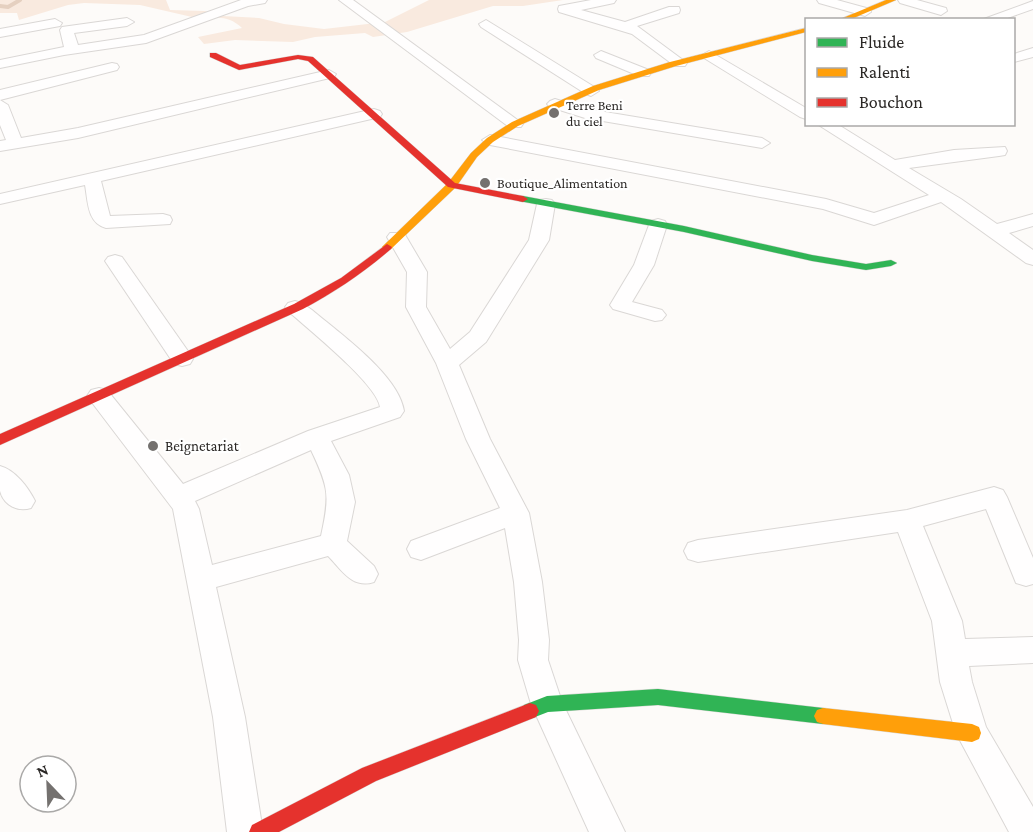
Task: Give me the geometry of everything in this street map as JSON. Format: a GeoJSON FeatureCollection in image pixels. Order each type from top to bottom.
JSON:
{"type":"FeatureCollection","features":[{"type":"Feature","properties":{"kind":"street"},"geometry":{"type":"LineString","coordinates":[[0,64],[146,39],[245,3],[261,0]]}},
{"type":"Feature","properties":{"kind":"street"},"geometry":{"type":"LineString","coordinates":[[345,0],[515,124]]}},
{"type":"Feature","properties":{"kind":"street"},"geometry":{"type":"LineString","coordinates":[[823,0],[865,12]]}},
{"type":"Feature","properties":{"kind":"street"},"geometry":{"type":"LineString","coordinates":[[850,18],[892,0]]}},
{"type":"Feature","properties":{"kind":"street"},"geometry":{"type":"LineString","coordinates":[[904,0],[927,5],[941,5]]}},
{"type":"Feature","properties":{"kind":"street"},"geometry":{"type":"LineString","coordinates":[[1022,0],[1033,4]]}},
{"type":"Feature","properties":{"kind":"street"},"geometry":{"type":"LineString","coordinates":[[600,1],[564,9],[625,26],[680,63]]}},
{"type":"Feature","properties":{"kind":"street"},"geometry":{"type":"LineString","coordinates":[[993,18],[1033,4]]}},
{"type":"Feature","properties":{"kind":"street"},"geometry":{"type":"LineString","coordinates":[[625,26],[674,10]]}},
{"type":"Feature","properties":{"kind":"street"},"geometry":{"type":"LineString","coordinates":[[72,50],[67,30],[127,22]]}},
{"type":"Feature","properties":{"kind":"street"},"geometry":{"type":"LineString","coordinates":[[0,33],[55,23]]}},
{"type":"Feature","properties":{"kind":"street"},"geometry":{"type":"LineString","coordinates":[[486,24],[591,90]]}},
{"type":"Feature","properties":{"kind":"street"},"geometry":{"type":"LineString","coordinates":[[0,440],[182,360],[329,290],[373,261],[452,185],[474,155],[490,140],[515,124],[555,104],[591,90],[644,73],[805,31]]}},
{"type":"Feature","properties":{"kind":"street"},"geometry":{"type":"LineString","coordinates":[[1015,58],[1033,52]]}},
{"type":"Feature","properties":{"kind":"street"},"geometry":{"type":"LineString","coordinates":[[213,55],[239,68],[306,57],[329,74],[452,185],[812,258],[866,267],[891,263]]}},
{"type":"Feature","properties":{"kind":"street"},"geometry":{"type":"LineString","coordinates":[[601,55],[644,73]]}},
{"type":"Feature","properties":{"kind":"street"},"geometry":{"type":"LineString","coordinates":[[710,55],[805,113]]}},
{"type":"Feature","properties":{"kind":"street"},"geometry":{"type":"LineString","coordinates":[[0,95],[112,67]]}},
{"type":"Feature","properties":{"kind":"street"},"geometry":{"type":"LineString","coordinates":[[0,105],[7,145],[78,134],[329,74]]}},
{"type":"Feature","properties":{"kind":"street"},"geometry":{"type":"LineString","coordinates":[[555,104],[585,113],[762,143]]}},
{"type":"Feature","properties":{"kind":"street"},"geometry":{"type":"LineString","coordinates":[[0,199],[374,114]]}},
{"type":"Feature","properties":{"kind":"street"},"geometry":{"type":"LineString","coordinates":[[828,126],[942,196],[1033,259]]}},
{"type":"Feature","properties":{"kind":"street"},"geometry":{"type":"LineString","coordinates":[[490,140],[814,202],[874,219],[942,196]]}},
{"type":"Feature","properties":{"kind":"street"},"geometry":{"type":"LineString","coordinates":[[893,165],[954,155],[999,151]]}},
{"type":"Feature","properties":{"kind":"street"},"geometry":{"type":"LineString","coordinates":[[92,178],[101,218],[106,222],[163,220]]}},
{"type":"Feature","properties":{"kind":"street"},"geometry":{"type":"LineString","coordinates":[[447,363],[478,337],[539,240],[546,204]]}},
{"type":"Feature","properties":{"kind":"street"},"geometry":{"type":"LineString","coordinates":[[994,231],[1033,220]]}},
{"type":"Feature","properties":{"kind":"street"},"geometry":{"type":"LineString","coordinates":[[655,315],[620,304],[644,265],[658,225]]}},
{"type":"Feature","properties":{"kind":"street"},"geometry":{"type":"LineString","coordinates":[[397,237],[417,272],[416,307],[447,363],[478,438],[516,513],[528,582],[534,640],[533,660],[547,704],[608,832]]}},
{"type":"Feature","properties":{"kind":"street"},"geometry":{"type":"LineString","coordinates":[[115,261],[182,360]]}},
{"type":"Feature","properties":{"kind":"street"},"geometry":{"type":"LineString","coordinates":[[179,496],[317,437],[381,416],[394,408],[383,388],[345,349],[295,307]]}},
{"type":"Feature","properties":{"kind":"street"},"geometry":{"type":"LineString","coordinates":[[99,396],[179,496],[186,509],[229,717],[244,832]]}},
{"type":"Feature","properties":{"kind":"street"},"geometry":{"type":"LineString","coordinates":[[317,437],[336,475],[342,502],[333,544]]}},
{"type":"Feature","properties":{"kind":"street"},"geometry":{"type":"LineString","coordinates":[[0,475],[22,501]]}},
{"type":"Feature","properties":{"kind":"street"},"geometry":{"type":"LineString","coordinates":[[698,551],[908,520],[994,497],[1026,575]]}},
{"type":"Feature","properties":{"kind":"street"},"geometry":{"type":"LineString","coordinates":[[421,549],[516,513]]}},
{"type":"Feature","properties":{"kind":"street"},"geometry":{"type":"LineString","coordinates":[[908,520],[947,621],[956,682],[972,733],[1028,832]]}},
{"type":"Feature","properties":{"kind":"street"},"geometry":{"type":"LineString","coordinates":[[333,544],[363,574]]}},
{"type":"Feature","properties":{"kind":"street"},"geometry":{"type":"LineString","coordinates":[[200,580],[333,544]]}},
{"type":"Feature","properties":{"kind":"street"},"geometry":{"type":"LineString","coordinates":[[952,653],[1033,650]]}},
{"type":"Feature","properties":{"kind":"street"},"geometry":{"type":"LineString","coordinates":[[259,832],[369,774],[547,704],[657,697],[972,733]]}},
{"type":"Feature","properties":{"kind":"shaded area"},"geometry":{"type":"Polygon","coordinates":[[[0,0],[166,0],[170,10],[205,11],[223,16],[259,18],[324,29],[385,22],[429,0],[563,0],[523,6],[493,6],[407,32],[373,37],[365,33],[315,37],[293,42],[235,40],[204,44],[198,37],[242,28],[231,20],[214,18],[195,22],[192,17],[140,5],[84,3],[68,5],[19,20],[17,13],[0,13],[0,0]]]}},
{"type":"Feature","properties":{"kind":"waterway"},"geometry":{"type":"LineString","coordinates":[[0,6],[8,7],[20,0]]}},
{"type":"Feature","properties":{"kind":"traffic: fast"},"geometry":{"type":"LineString","coordinates":[[523,199],[684,229],[812,258],[866,267],[891,263]]}},
{"type":"Feature","properties":{"kind":"traffic: fast"},"geometry":{"type":"LineString","coordinates":[[530,711],[547,704],[658,697],[823,716]]}},
{"type":"Feature","properties":{"kind":"traffic: slow"},"geometry":{"type":"LineString","coordinates":[[846,18],[892,0]]}},
{"type":"Feature","properties":{"kind":"traffic: slow"},"geometry":{"type":"LineString","coordinates":[[387,247],[452,185],[474,155],[490,140],[515,124],[596,88],[673,64],[805,30]]}},
{"type":"Feature","properties":{"kind":"traffic: slow"},"geometry":{"type":"LineString","coordinates":[[823,716],[972,733]]}},
{"type":"Feature","properties":{"kind":"traffic: jam"},"geometry":{"type":"LineString","coordinates":[[213,55],[239,68],[298,57],[310,59],[452,185],[523,199]]}},
{"type":"Feature","properties":{"kind":"traffic: jam"},"geometry":{"type":"LineString","coordinates":[[0,440],[298,307],[345,280],[387,247]]}},
{"type":"Feature","properties":{"kind":"traffic: jam"},"geometry":{"type":"LineString","coordinates":[[259,832],[369,774],[530,711]]}},
{"type":"Feature","properties":{"kind":"place","name":"Terre Beni du ciel"},"geometry":{"type":"Point","coordinates":[554,113]}},
{"type":"Feature","properties":{"kind":"place","name":"Boutique_Alimentation"},"geometry":{"type":"Point","coordinates":[485,183]}},
{"type":"Feature","properties":{"kind":"place","name":"Beignetariat"},"geometry":{"type":"Point","coordinates":[153,446]}}]}
